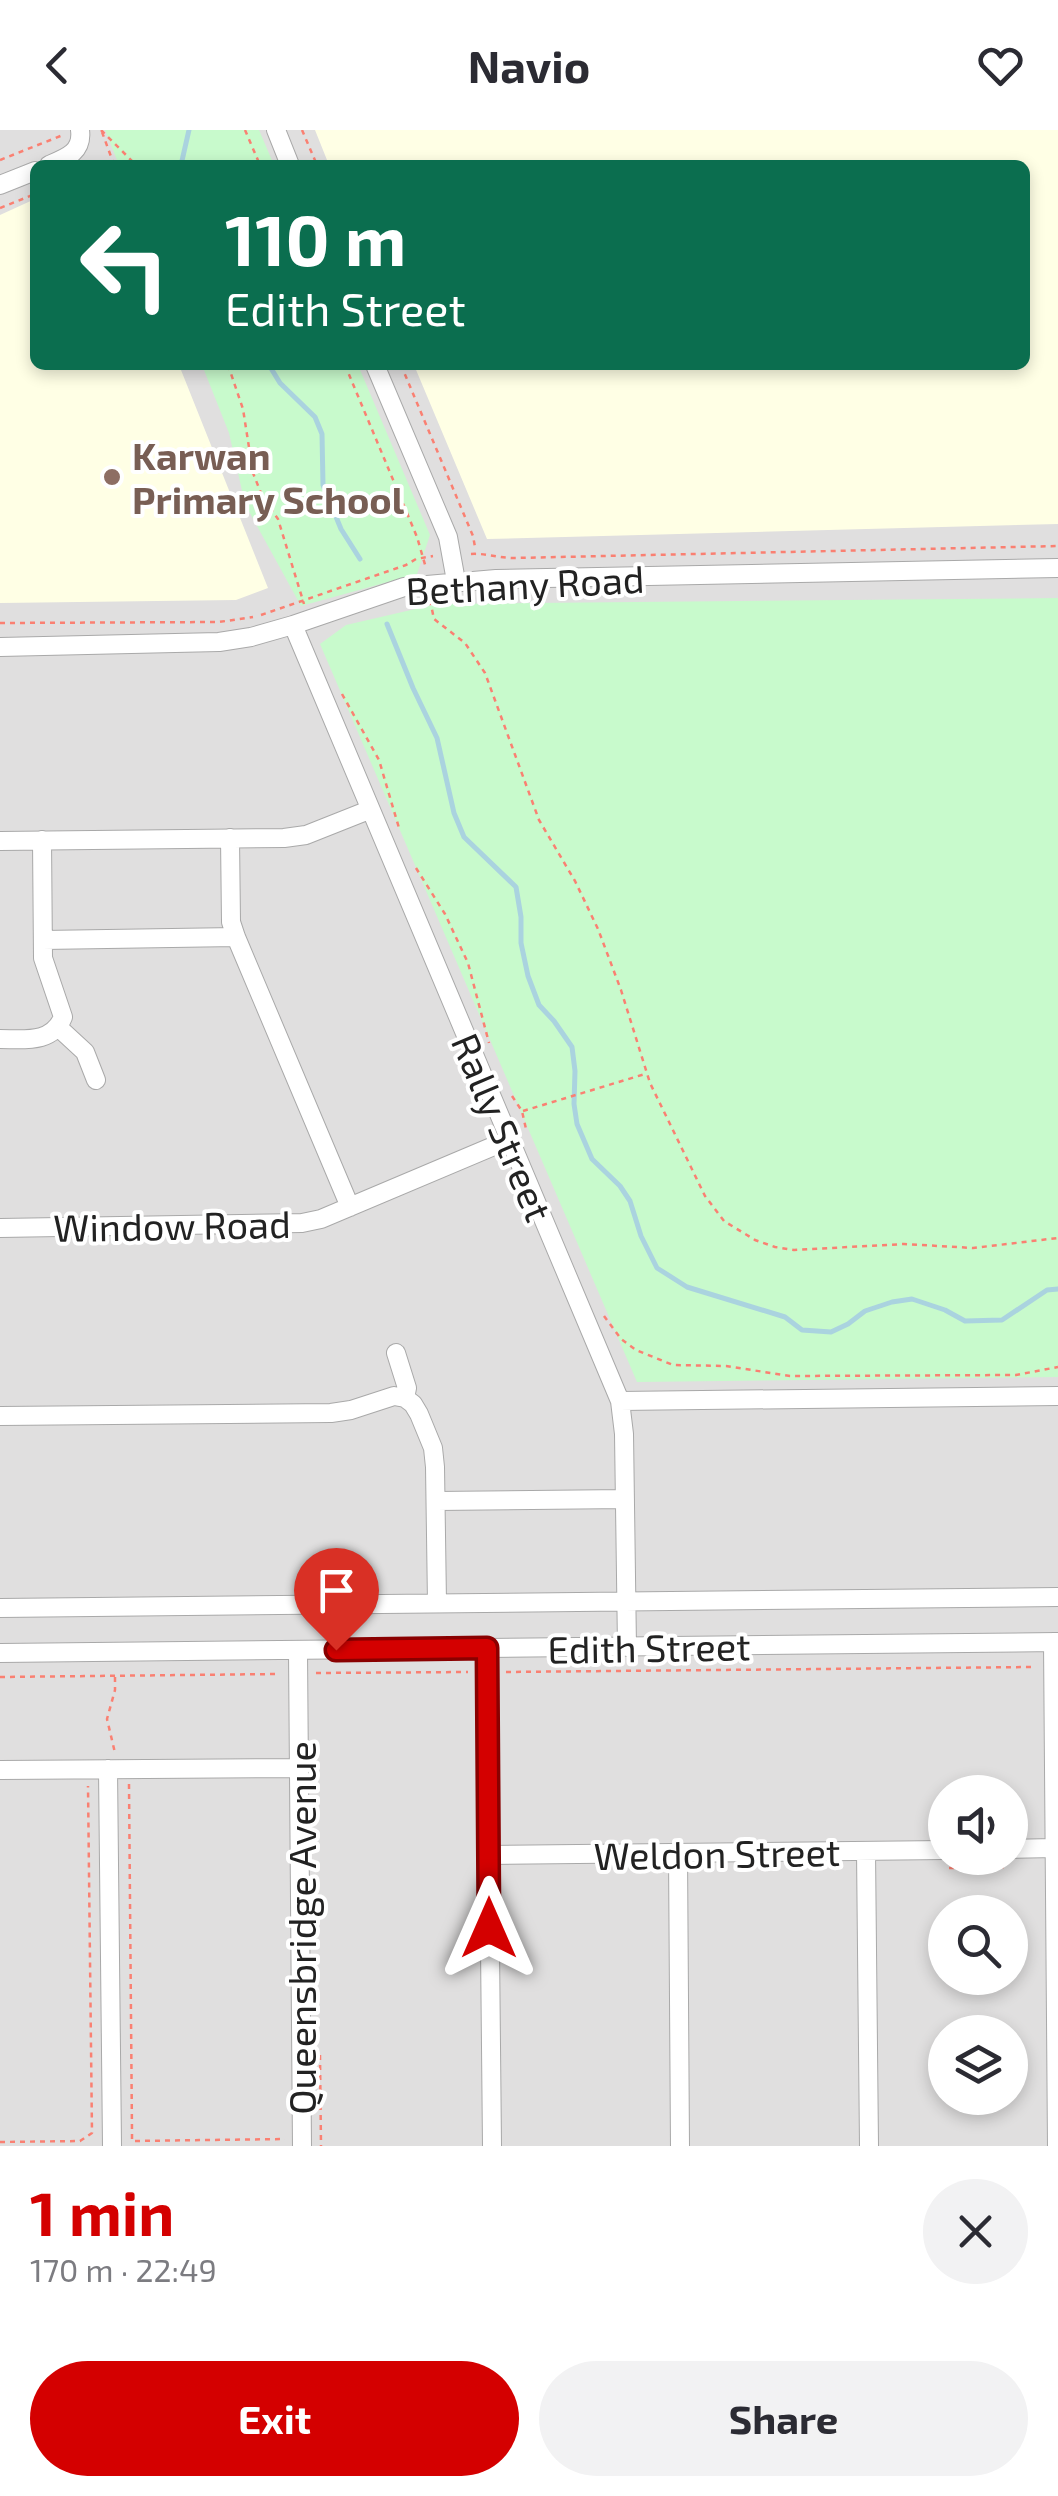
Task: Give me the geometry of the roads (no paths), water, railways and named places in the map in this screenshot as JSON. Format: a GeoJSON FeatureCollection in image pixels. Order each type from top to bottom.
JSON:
{"type":"FeatureCollection","features":[{"type":"Feature","properties":{"kind":"street"},"geometry":{"type":"LineString","coordinates":[[58,160],[76,151],[80,130]]}},
{"type":"Feature","properties":{"kind":"street"},"geometry":{"type":"LineString","coordinates":[[276,130],[288,160]]}},
{"type":"Feature","properties":{"kind":"street"},"geometry":{"type":"LineString","coordinates":[[0,185],[30,173]]}},
{"type":"Feature","properties":{"kind":"street"},"geometry":{"type":"LineString","coordinates":[[377,370],[448,537],[456,582]]}},
{"type":"Feature","properties":{"kind":"street","name":"Bethany Road"},"geometry":{"type":"LineString","coordinates":[[0,647],[219,642],[251,637],[428,583],[1058,568]]}},
{"type":"Feature","properties":{"kind":"street","name":"Rally Street"},"geometry":{"type":"LineString","coordinates":[[301,622],[369,810],[620,1401],[624,1434],[627,1647]]}},
{"type":"Feature","properties":{"kind":"street"},"geometry":{"type":"LineString","coordinates":[[0,840],[306,836],[369,810]]}},
{"type":"Feature","properties":{"kind":"street"},"geometry":{"type":"LineString","coordinates":[[230,838],[231,922],[236,938],[350,1207]]}},
{"type":"Feature","properties":{"kind":"street"},"geometry":{"type":"LineString","coordinates":[[0,1039],[38,1039],[59,1028],[63,1017],[46,972],[42,840]]}},
{"type":"Feature","properties":{"kind":"street"},"geometry":{"type":"LineString","coordinates":[[43,940],[236,938]]}},
{"type":"Feature","properties":{"kind":"street"},"geometry":{"type":"LineString","coordinates":[[59,1028],[85,1052],[96,1080]]}},
{"type":"Feature","properties":{"kind":"street","name":"Window Road"},"geometry":{"type":"LineString","coordinates":[[0,1228],[284,1225],[321,1219],[508,1140]]}},
{"type":"Feature","properties":{"kind":"street"},"geometry":{"type":"LineString","coordinates":[[396,1354],[408,1388],[405,1398]]}},
{"type":"Feature","properties":{"kind":"street"},"geometry":{"type":"LineString","coordinates":[[620,1401],[1058,1396]]}},
{"type":"Feature","properties":{"kind":"street"},"geometry":{"type":"LineString","coordinates":[[0,1416],[331,1413],[384,1398],[405,1398],[419,1414],[433,1448],[437,1604]]}},
{"type":"Feature","properties":{"kind":"street"},"geometry":{"type":"LineString","coordinates":[[436,1502],[625,1499]]}},
{"type":"Feature","properties":{"kind":"street","name":"Edith Street"},"geometry":{"type":"LineString","coordinates":[[0,1608],[1058,1597]]}},
{"type":"Feature","properties":{"kind":"street"},"geometry":{"type":"LineString","coordinates":[[1055,1642],[1058,2146]]}},
{"type":"Feature","properties":{"kind":"street","name":"Edith Street"},"geometry":{"type":"LineString","coordinates":[[0,1654],[1055,1642]]}},
{"type":"Feature","properties":{"kind":"street"},"geometry":{"type":"LineString","coordinates":[[487,1648],[492,2146]]}},
{"type":"Feature","properties":{"kind":"street","name":"Queensbridge Avenue"},"geometry":{"type":"LineString","coordinates":[[294,2143],[298,1651]]}},
{"type":"Feature","properties":{"kind":"street"},"geometry":{"type":"LineString","coordinates":[[0,1770],[299,1768]]}},
{"type":"Feature","properties":{"kind":"street"},"geometry":{"type":"LineString","coordinates":[[112,2139],[118,1769]]}},
{"type":"Feature","properties":{"kind":"street"},"geometry":{"type":"LineString","coordinates":[[1028,1849],[1056,1848]]}},
{"type":"Feature","properties":{"kind":"street","name":"Weldon Street"},"geometry":{"type":"LineString","coordinates":[[488,1855],[928,1850]]}},
{"type":"Feature","properties":{"kind":"street"},"geometry":{"type":"LineString","coordinates":[[866,1851],[868,2146]]}},
{"type":"Feature","properties":{"kind":"street"},"geometry":{"type":"LineString","coordinates":[[678,1853],[680,2146]]}},
{"type":"Feature","properties":{"kind":"waterway"},"geometry":{"type":"LineString","coordinates":[[182,160],[189,130]]}},
{"type":"Feature","properties":{"kind":"waterway"},"geometry":{"type":"LineString","coordinates":[[272,370],[315,417],[322,434],[323,485],[341,529],[360,559]]}},
{"type":"Feature","properties":{"kind":"waterway"},"geometry":{"type":"LineString","coordinates":[[387,624],[437,738],[454,813],[464,837],[516,887],[528,976],[539,1005],[572,1047],[577,1124],[592,1159],[630,1201],[657,1268],[687,1287],[785,1317],[802,1330],[831,1332],[865,1311],[912,1299],[965,1321],[1002,1320],[1047,1290],[1058,1289]]}},
{"type":"Feature","properties":{"kind":"place","name":"Karwan Primary School"},"geometry":{"type":"Point","coordinates":[112,477]}}]}
